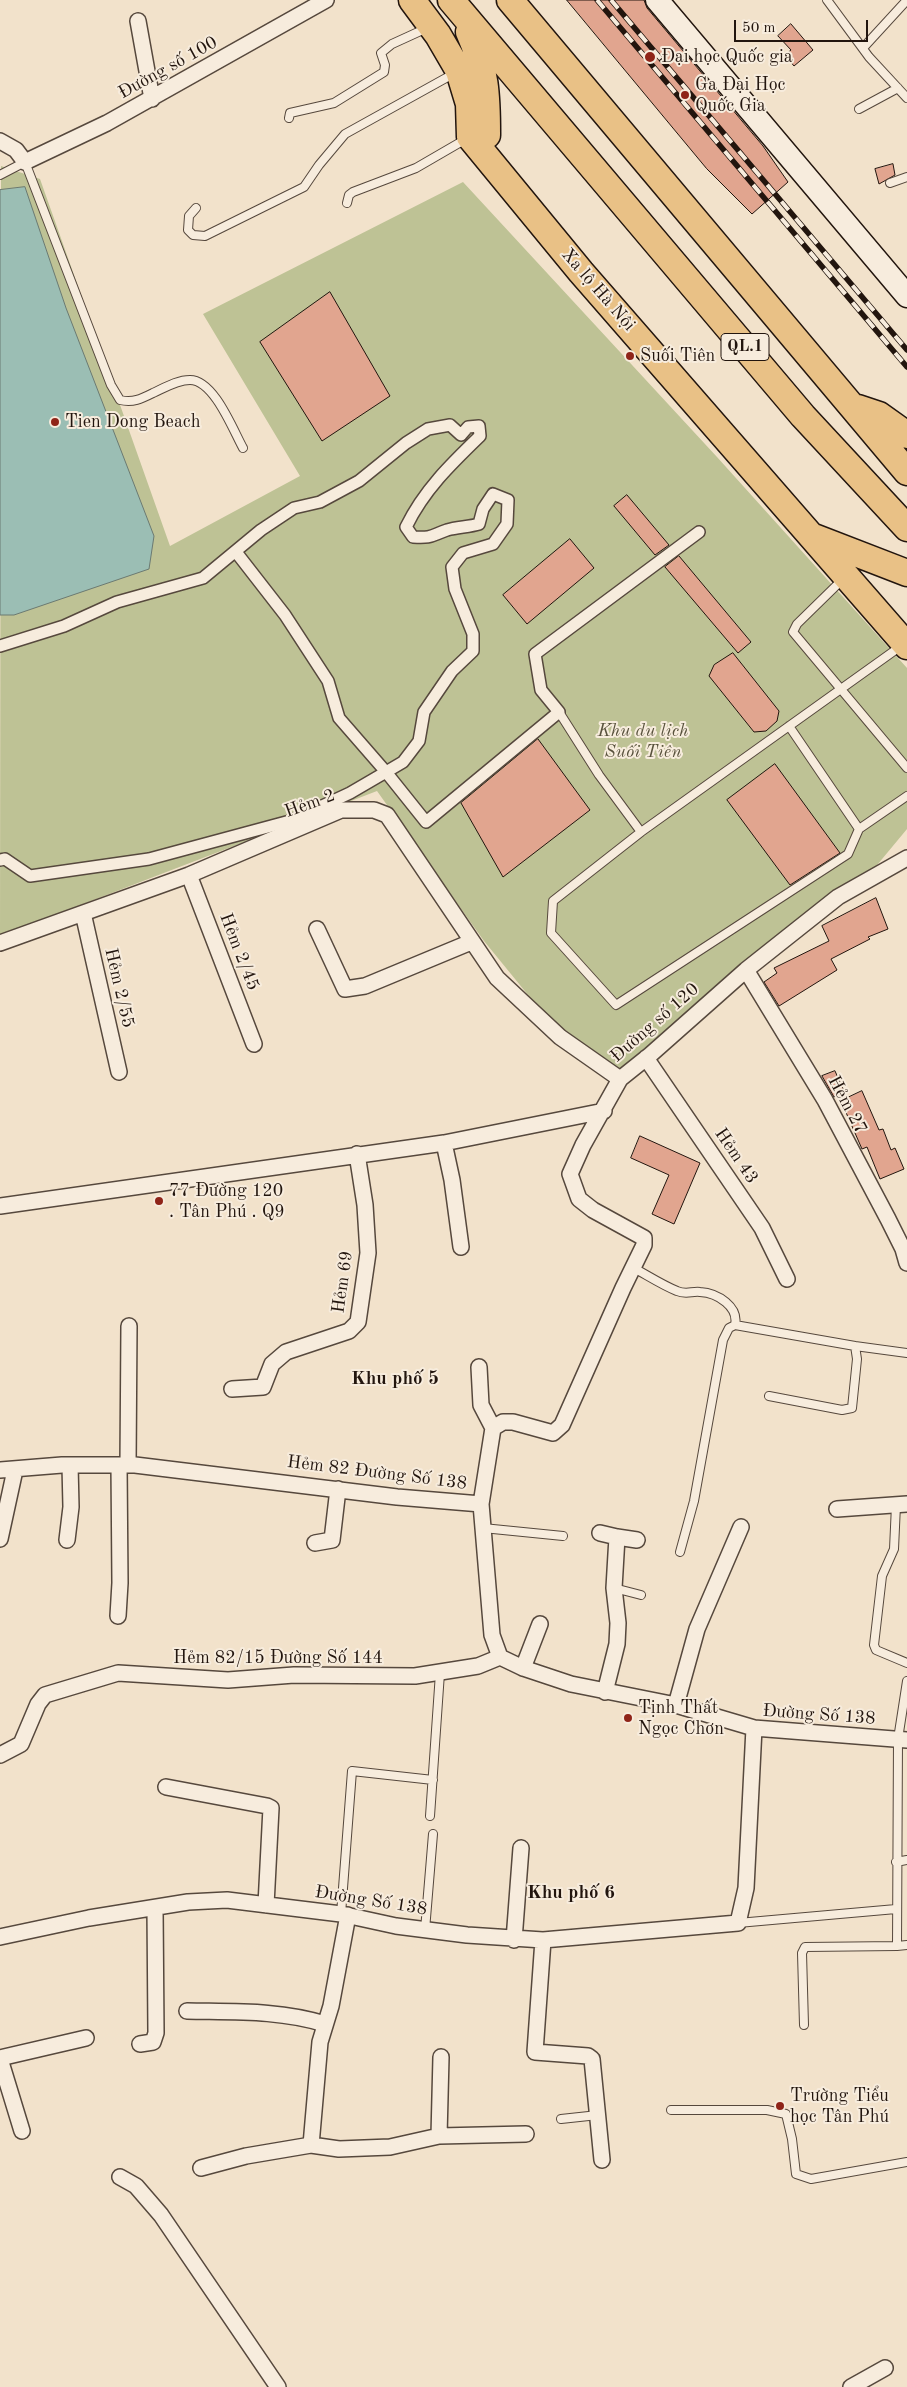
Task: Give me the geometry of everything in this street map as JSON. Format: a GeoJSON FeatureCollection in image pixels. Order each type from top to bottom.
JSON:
{"type":"FeatureCollection","features":[{"type":"Feature","properties":{"kind":"highway"},"geometry":{"type":"LineString","coordinates":[[412,0],[459,71],[469,104],[470,137]]}},
{"type":"Feature","properties":{"kind":"highway","name":"QL.1"},"geometry":{"type":"LineString","coordinates":[[510,0],[907,472]]}},
{"type":"Feature","properties":{"kind":"highway"},"geometry":{"type":"LineString","coordinates":[[454,4],[478,52],[487,87],[487,157]]}},
{"type":"Feature","properties":{"kind":"highway","name":"QL.1"},"geometry":{"type":"LineString","coordinates":[[454,4],[803,416],[907,528]]}},
{"type":"Feature","properties":{"kind":"highway","name":"Xa lộ Hà Nội"},"geometry":{"type":"LineString","coordinates":[[470,137],[581,272],[906,645]]}},
{"type":"Feature","properties":{"kind":"highway"},"geometry":{"type":"LineString","coordinates":[[852,406],[879,415],[907,436]]}},
{"type":"Feature","properties":{"kind":"highway"},"geometry":{"type":"LineString","coordinates":[[812,535],[907,573]]}},
{"type":"Feature","properties":{"kind":"main road"},"geometry":{"type":"LineString","coordinates":[[658,0],[907,296]]}},
{"type":"Feature","properties":{"kind":"street","name":"Đường số 100"},"geometry":{"type":"LineString","coordinates":[[25,162],[107,123],[152,99],[326,0]]}},
{"type":"Feature","properties":{"kind":"street"},"geometry":{"type":"LineString","coordinates":[[138,21],[152,99]]}},
{"type":"Feature","properties":{"kind":"street"},"geometry":{"type":"LineString","coordinates":[[0,141],[16,150],[25,162]]}},
{"type":"Feature","properties":{"kind":"street"},"geometry":{"type":"LineString","coordinates":[[0,646],[64,626],[117,602],[203,578],[261,530],[294,508],[320,502],[360,481],[406,443],[428,429],[450,425],[461,435],[468,427],[479,426],[480,436],[433,483],[415,508],[406,527],[413,538],[432,538],[448,529],[462,529],[479,524],[483,509],[493,494],[508,500],[506,524],[494,544],[463,553],[452,567],[455,589],[473,634],[473,651],[452,671],[424,712],[419,741],[403,762],[350,793],[290,821],[149,859],[30,876],[5,859],[0,860]]}},
{"type":"Feature","properties":{"kind":"street"},"geometry":{"type":"LineString","coordinates":[[236,552],[285,615],[328,681],[339,718],[426,822],[559,712],[541,690],[535,654],[699,532]]}},
{"type":"Feature","properties":{"kind":"street","name":"Hẻm 2"},"geometry":{"type":"LineString","coordinates":[[0,943],[189,875],[340,810],[374,810],[387,815],[497,978],[554,1031],[620,1078]]}},
{"type":"Feature","properties":{"kind":"street","name":"Đường số 120"},"geometry":{"type":"LineString","coordinates":[[493,1428],[503,1422],[513,1422],[553,1433],[562,1425],[632,1267],[644,1245],[644,1238],[593,1210],[579,1198],[570,1174],[583,1145],[604,1111],[620,1078],[646,1058],[746,970],[838,897],[907,858]]}},
{"type":"Feature","properties":{"kind":"street","name":"Hẻm 2/45"},"geometry":{"type":"LineString","coordinates":[[189,875],[254,1044]]}},
{"type":"Feature","properties":{"kind":"street","name":"Hẻm 2/55"},"geometry":{"type":"LineString","coordinates":[[83,913],[119,1072]]}},
{"type":"Feature","properties":{"kind":"street"},"geometry":{"type":"LineString","coordinates":[[318,929],[345,989],[365,986],[471,942]]}},
{"type":"Feature","properties":{"kind":"street","name":"Hẻm 27"},"geometry":{"type":"LineString","coordinates":[[746,970],[824,1100],[888,1218],[903,1249],[907,1263]]}},
{"type":"Feature","properties":{"kind":"street","name":"Hẻm 43"},"geometry":{"type":"LineString","coordinates":[[646,1058],[762,1228],[787,1279]]}},
{"type":"Feature","properties":{"kind":"street"},"geometry":{"type":"LineString","coordinates":[[0,1206],[444,1143],[604,1111]]}},
{"type":"Feature","properties":{"kind":"street"},"geometry":{"type":"LineString","coordinates":[[444,1143],[452,1180],[461,1247]]}},
{"type":"Feature","properties":{"kind":"street","name":"Hẻm 69"},"geometry":{"type":"LineString","coordinates":[[232,1389],[263,1388],[272,1364],[286,1352],[349,1331],[358,1322],[368,1253],[365,1205],[357,1154]]}},
{"type":"Feature","properties":{"kind":"street"},"geometry":{"type":"LineString","coordinates":[[118,1616],[129,1326]]}},
{"type":"Feature","properties":{"kind":"street"},"geometry":{"type":"LineString","coordinates":[[479,1367],[481,1405],[493,1428],[481,1504]]}},
{"type":"Feature","properties":{"kind":"street"},"geometry":{"type":"LineString","coordinates":[[67,1540],[71,1507],[70,1465]]}},
{"type":"Feature","properties":{"kind":"street","name":"Hẻm 82 Đường Số 138"},"geometry":{"type":"LineString","coordinates":[[7,1470],[70,1465],[124,1465],[397,1497],[481,1504],[492,1635],[500,1657]]}},
{"type":"Feature","properties":{"kind":"street"},"geometry":{"type":"LineString","coordinates":[[0,1539],[7,1470]]}},
{"type":"Feature","properties":{"kind":"street"},"geometry":{"type":"LineString","coordinates":[[315,1543],[332,1540],[338,1489]]}},
{"type":"Feature","properties":{"kind":"street"},"geometry":{"type":"LineString","coordinates":[[838,1509],[901,1504]]}},
{"type":"Feature","properties":{"kind":"street"},"geometry":{"type":"LineString","coordinates":[[676,1705],[697,1629],[741,1527]]}},
{"type":"Feature","properties":{"kind":"street"},"geometry":{"type":"LineString","coordinates":[[600,1533],[638,1540]]}},
{"type":"Feature","properties":{"kind":"street"},"geometry":{"type":"LineString","coordinates":[[605,1692],[617,1644],[618,1623],[614,1588],[617,1537]]}},
{"type":"Feature","properties":{"kind":"street"},"geometry":{"type":"LineString","coordinates":[[523,1668],[540,1624]]}},
{"type":"Feature","properties":{"kind":"street"},"geometry":{"type":"LineString","coordinates":[[500,1657],[523,1668],[571,1684],[676,1705],[754,1728]]}},
{"type":"Feature","properties":{"kind":"street","name":"Hẻm 82/15 Đường Số 144"},"geometry":{"type":"LineString","coordinates":[[0,1755],[21,1744],[38,1704],[45,1695],[118,1673],[228,1680],[294,1675],[381,1677],[440,1673],[478,1666],[500,1657]]}},
{"type":"Feature","properties":{"kind":"street","name":"Đường Số 138"},"geometry":{"type":"LineString","coordinates":[[0,1938],[89,1918],[188,1902],[227,1900],[344,1915],[396,1926],[514,1940],[544,1940],[738,1924],[746,1888],[754,1728],[902,1740]]}},
{"type":"Feature","properties":{"kind":"street"},"geometry":{"type":"LineString","coordinates":[[166,1788],[271,1808],[266,1905]]}},
{"type":"Feature","properties":{"kind":"street"},"geometry":{"type":"LineString","coordinates":[[514,1940],[521,1848]]}},
{"type":"Feature","properties":{"kind":"street"},"geometry":{"type":"LineString","coordinates":[[140,2044],[152,2042],[156,2033],[155,1908]]}},
{"type":"Feature","properties":{"kind":"street"},"geometry":{"type":"LineString","coordinates":[[311,2145],[320,2042],[325,2024],[344,1915]]}},
{"type":"Feature","properties":{"kind":"street"},"geometry":{"type":"LineString","coordinates":[[544,1940],[535,2052],[588,2056],[592,2059],[602,2160]]}},
{"type":"Feature","properties":{"kind":"street"},"geometry":{"type":"LineString","coordinates":[[187,2011],[266,2012],[304,2017],[325,2024]]}},
{"type":"Feature","properties":{"kind":"street"},"geometry":{"type":"LineString","coordinates":[[22,2131],[0,2058],[86,2038]]}},
{"type":"Feature","properties":{"kind":"street"},"geometry":{"type":"LineString","coordinates":[[438,2136],[441,2057]]}},
{"type":"Feature","properties":{"kind":"street"},"geometry":{"type":"LineString","coordinates":[[201,2168],[246,2156],[311,2145],[339,2149],[390,2147],[438,2136],[526,2134]]}},
{"type":"Feature","properties":{"kind":"street"},"geometry":{"type":"LineString","coordinates":[[120,2177],[136,2186],[161,2215],[278,2387]]}},
{"type":"Feature","properties":{"kind":"street"},"geometry":{"type":"LineString","coordinates":[[851,2387],[885,2368]]}},
{"type":"Feature","properties":{"kind":"lane"},"geometry":{"type":"LineString","coordinates":[[827,0],[862,48],[907,98]]}},
{"type":"Feature","properties":{"kind":"lane"},"geometry":{"type":"LineString","coordinates":[[862,48],[907,0]]}},
{"type":"Feature","properties":{"kind":"lane"},"geometry":{"type":"LineString","coordinates":[[289,118],[290,113],[334,103],[384,72],[386,65],[381,53],[392,44],[431,26]]}},
{"type":"Feature","properties":{"kind":"lane"},"geometry":{"type":"LineString","coordinates":[[196,208],[189,216],[188,230],[194,235],[205,236],[304,188],[319,165],[345,134],[459,71]]}},
{"type":"Feature","properties":{"kind":"lane"},"geometry":{"type":"LineString","coordinates":[[859,108],[898,88]]}},
{"type":"Feature","properties":{"kind":"lane"},"geometry":{"type":"LineString","coordinates":[[346,203],[349,195],[353,192],[378,181],[393,179],[470,137]]}},
{"type":"Feature","properties":{"kind":"lane"},"geometry":{"type":"LineString","coordinates":[[0,175],[25,162],[111,385],[120,400],[131,403],[176,383],[191,380],[200,383],[215,396],[242,448]]}},
{"type":"Feature","properties":{"kind":"lane"},"geometry":{"type":"LineString","coordinates":[[890,183],[907,177]]}},
{"type":"Feature","properties":{"kind":"lane"},"geometry":{"type":"LineString","coordinates":[[846,576],[797,624],[793,632],[907,768]]}},
{"type":"Feature","properties":{"kind":"lane"},"geometry":{"type":"LineString","coordinates":[[906,645],[841,689],[641,832],[553,901],[551,932],[616,1005],[848,854],[860,829],[907,796]]}},
{"type":"Feature","properties":{"kind":"lane"},"geometry":{"type":"LineString","coordinates":[[559,712],[599,775],[641,832]]}},
{"type":"Feature","properties":{"kind":"lane"},"geometry":{"type":"LineString","coordinates":[[789,726],[860,829]]}},
{"type":"Feature","properties":{"kind":"lane"},"geometry":{"type":"LineString","coordinates":[[632,1267],[677,1291],[688,1294],[702,1292],[724,1302],[735,1311],[737,1318],[735,1326]]}},
{"type":"Feature","properties":{"kind":"lane"},"geometry":{"type":"LineString","coordinates":[[680,1552],[694,1501],[723,1340],[729,1328],[735,1326],[907,1353]]}},
{"type":"Feature","properties":{"kind":"lane"},"geometry":{"type":"LineString","coordinates":[[769,1396],[842,1410],[852,1408],[857,1359],[855,1346]]}},
{"type":"Feature","properties":{"kind":"lane"},"geometry":{"type":"LineString","coordinates":[[901,1504],[894,1549],[882,1576],[874,1645],[876,1650],[907,1663]]}},
{"type":"Feature","properties":{"kind":"lane"},"geometry":{"type":"LineString","coordinates":[[483,1528],[563,1536]]}},
{"type":"Feature","properties":{"kind":"lane"},"geometry":{"type":"LineString","coordinates":[[614,1588],[641,1595]]}},
{"type":"Feature","properties":{"kind":"lane"},"geometry":{"type":"LineString","coordinates":[[430,1816],[440,1673]]}},
{"type":"Feature","properties":{"kind":"lane"},"geometry":{"type":"LineString","coordinates":[[902,1740],[907,1681]]}},
{"type":"Feature","properties":{"kind":"lane","name":"Đường Số 138"},"geometry":{"type":"LineString","coordinates":[[738,1924],[896,1909],[896,1862],[902,1740]]}},
{"type":"Feature","properties":{"kind":"lane"},"geometry":{"type":"LineString","coordinates":[[344,1915],[352,1771],[433,1780]]}},
{"type":"Feature","properties":{"kind":"lane"},"geometry":{"type":"LineString","coordinates":[[425,1930],[433,1834]]}},
{"type":"Feature","properties":{"kind":"lane"},"geometry":{"type":"LineString","coordinates":[[896,1862],[907,1860]]}},
{"type":"Feature","properties":{"kind":"lane"},"geometry":{"type":"LineString","coordinates":[[896,1909],[897,1946]]}},
{"type":"Feature","properties":{"kind":"lane"},"geometry":{"type":"LineString","coordinates":[[804,2025],[802,1953],[805,1947],[907,1945]]}},
{"type":"Feature","properties":{"kind":"lane"},"geometry":{"type":"LineString","coordinates":[[672,2110],[767,2110],[786,2114],[792,2139],[796,2174],[811,2179],[907,2162]]}},
{"type":"Feature","properties":{"kind":"lane"},"geometry":{"type":"LineString","coordinates":[[561,2119],[598,2115]]}},
{"type":"Feature","properties":{"kind":"green space","name":"Khu du lịch Suối Tiên"},"geometry":{"type":"Polygon","coordinates":[[[1,166],[40,179],[170,546],[300,476],[203,314],[463,182],[717,457],[907,668],[907,829],[863,882],[622,1072],[564,1039],[484,941],[377,791],[0,936],[1,166]]]}},
{"type":"Feature","properties":{"kind":"water","name":"Tien Dong Beach"},"geometry":{"type":"Polygon","coordinates":[[[25,187],[66,308],[154,536],[149,569],[14,615],[0,615],[0,190],[25,187]]]}},
{"type":"Feature","properties":{"kind":"building","name":"Ga Đại Học Quốc Gia"},"geometry":{"type":"Polygon","coordinates":[[[567,0],[644,0],[647,8],[763,146],[788,182],[752,214],[707,169],[567,0]]]}},
{"type":"Feature","properties":{"kind":"building"},"geometry":{"type":"Polygon","coordinates":[[[791,24],[813,50],[794,66],[785,55],[791,50],[778,36],[791,24]]]}},
{"type":"Feature","properties":{"kind":"building"},"geometry":{"type":"Polygon","coordinates":[[[893,164],[895,175],[879,184],[875,169],[893,164]]]}},
{"type":"Feature","properties":{"kind":"building"},"geometry":{"type":"Polygon","coordinates":[[[330,292],[390,396],[322,441],[260,342],[330,292]]]}},
{"type":"Feature","properties":{"kind":"building"},"geometry":{"type":"Polygon","coordinates":[[[627,495],[669,545],[655,555],[614,506],[627,495]]]}},
{"type":"Feature","properties":{"kind":"building"},"geometry":{"type":"Polygon","coordinates":[[[570,539],[594,568],[527,624],[503,595],[570,539]]]}},
{"type":"Feature","properties":{"kind":"building"},"geometry":{"type":"Polygon","coordinates":[[[679,556],[751,642],[738,653],[665,567],[679,556]]]}},
{"type":"Feature","properties":{"kind":"building"},"geometry":{"type":"Polygon","coordinates":[[[733,653],[779,711],[777,721],[766,731],[754,732],[709,676],[714,665],[733,653]]]}},
{"type":"Feature","properties":{"kind":"building"},"geometry":{"type":"Polygon","coordinates":[[[538,739],[590,810],[503,877],[461,803],[538,739]]]}},
{"type":"Feature","properties":{"kind":"building"},"geometry":{"type":"Polygon","coordinates":[[[775,764],[840,853],[790,885],[727,800],[775,764]]]}},
{"type":"Feature","properties":{"kind":"building"},"geometry":{"type":"Polygon","coordinates":[[[876,898],[888,929],[868,937],[870,939],[831,959],[837,970],[779,1006],[764,982],[777,973],[774,968],[829,941],[822,926],[876,898]]]}},
{"type":"Feature","properties":{"kind":"building"},"geometry":{"type":"Polygon","coordinates":[[[835,1071],[844,1091],[834,1097],[822,1076],[835,1071]]]}},
{"type":"Feature","properties":{"kind":"building"},"geometry":{"type":"Polygon","coordinates":[[[862,1091],[879,1130],[883,1129],[891,1150],[895,1148],[904,1169],[880,1179],[867,1147],[862,1149],[841,1101],[862,1091]]]}},
{"type":"Feature","properties":{"kind":"building"},"geometry":{"type":"Polygon","coordinates":[[[640,1136],[700,1163],[674,1224],[652,1214],[669,1175],[631,1158],[640,1136]]]}},
{"type":"Feature","properties":{"kind":"railway"},"geometry":{"type":"LineString","coordinates":[[597,0],[907,367]]}},
{"type":"Feature","properties":{"kind":"railway"},"geometry":{"type":"LineString","coordinates":[[611,0],[907,350]]}},
{"type":"Feature","properties":{"kind":"place","name":"Đại học Quốc gia"},"geometry":{"type":"Point","coordinates":[650,57]}},
{"type":"Feature","properties":{"kind":"place","name":"Ga Đại Học Quốc Gia"},"geometry":{"type":"Point","coordinates":[685,95]}},
{"type":"Feature","properties":{"kind":"place","name":"Suối Tiên"},"geometry":{"type":"Point","coordinates":[630,356]}},
{"type":"Feature","properties":{"kind":"place","name":"Tien Dong Beach"},"geometry":{"type":"Point","coordinates":[55,422]}},
{"type":"Feature","properties":{"kind":"place","name":"77 Đường 120 . Tân Phú . Q9"},"geometry":{"type":"Point","coordinates":[159,1201]}},
{"type":"Feature","properties":{"kind":"place","name":"Tịnh Thất Ngọc Chơn"},"geometry":{"type":"Point","coordinates":[628,1718]}},
{"type":"Feature","properties":{"kind":"place","name":"Trường Tiểu học Tân Phú"},"geometry":{"type":"Point","coordinates":[780,2106]}},
{"type":"Feature","properties":{"kind":"district","name":"Khu phố 5"},"geometry":{"type":"Point","coordinates":[395,1379]}},
{"type":"Feature","properties":{"kind":"district","name":"Khu phố 6"},"geometry":{"type":"Point","coordinates":[571,1893]}}]}
